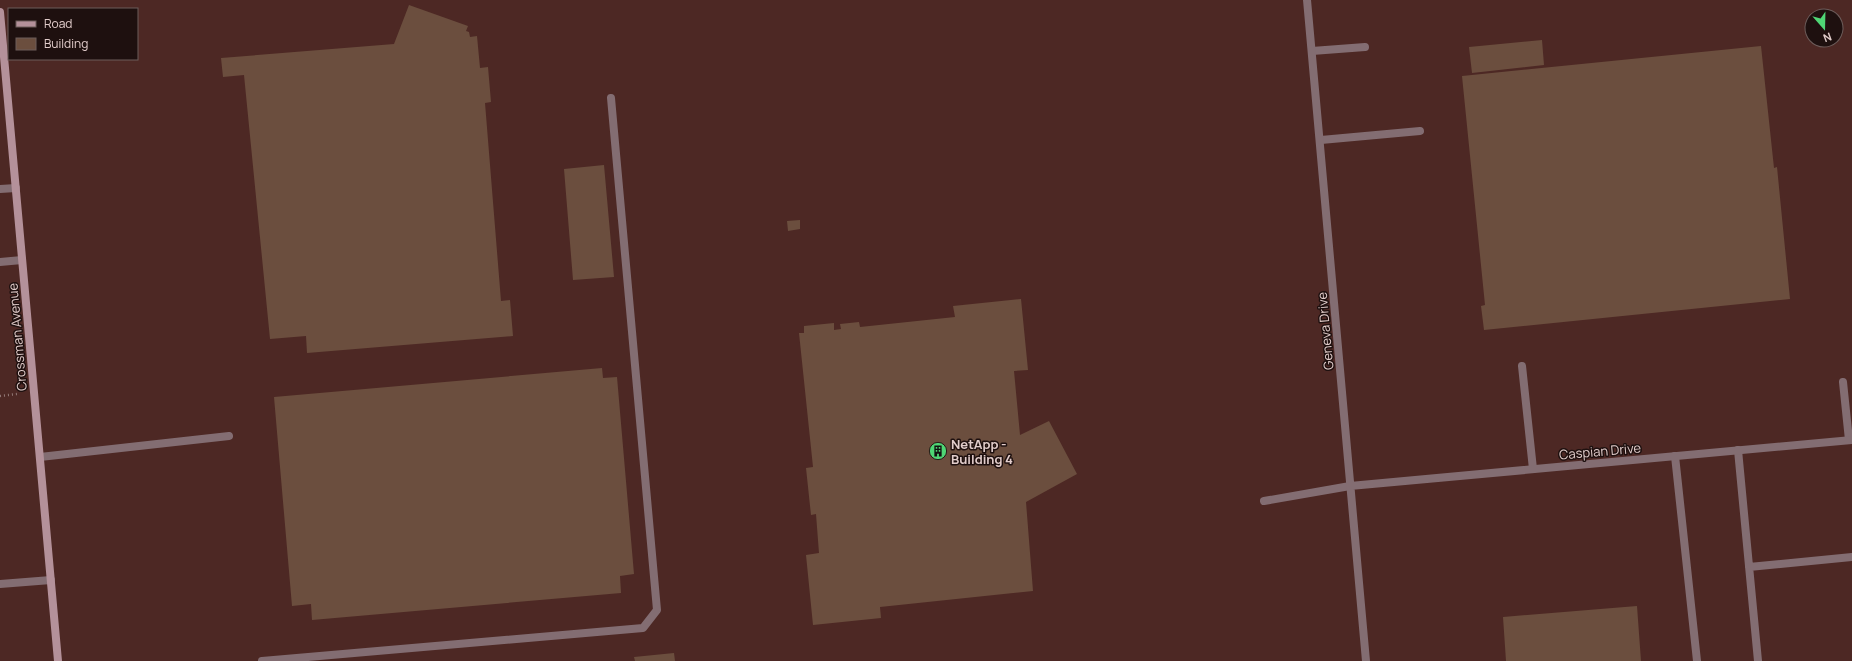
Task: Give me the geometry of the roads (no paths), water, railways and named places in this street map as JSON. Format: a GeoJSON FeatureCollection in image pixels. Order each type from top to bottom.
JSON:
{"type":"FeatureCollection","features":[{"type":"Feature","properties":{"kind":"street","name":"Geneva Drive"},"geometry":{"type":"LineString","coordinates":[[1307,0],[1321,140],[1366,661]]}},
{"type":"Feature","properties":{"kind":"street","name":"Crossman Avenue"},"geometry":{"type":"LineString","coordinates":[[0,12],[58,661]]}},
{"type":"Feature","properties":{"kind":"street"},"geometry":{"type":"LineString","coordinates":[[1312,51],[1365,47]]}},
{"type":"Feature","properties":{"kind":"street"},"geometry":{"type":"LineString","coordinates":[[262,661],[643,628],[657,610],[611,98]]}},
{"type":"Feature","properties":{"kind":"street"},"geometry":{"type":"LineString","coordinates":[[1321,140],[1420,131]]}},
{"type":"Feature","properties":{"kind":"street"},"geometry":{"type":"LineString","coordinates":[[0,190],[16,188]]}},
{"type":"Feature","properties":{"kind":"street"},"geometry":{"type":"LineString","coordinates":[[0,262],[22,260]]}},
{"type":"Feature","properties":{"kind":"street"},"geometry":{"type":"LineString","coordinates":[[1522,366],[1533,469]]}},
{"type":"Feature","properties":{"kind":"street"},"geometry":{"type":"LineString","coordinates":[[1843,382],[1850,440]]}},
{"type":"Feature","properties":{"kind":"street"},"geometry":{"type":"LineString","coordinates":[[40,457],[229,436]]}},
{"type":"Feature","properties":{"kind":"street","name":"Caspian Drive"},"geometry":{"type":"LineString","coordinates":[[1264,501],[1350,486],[1850,440]]}},
{"type":"Feature","properties":{"kind":"street"},"geometry":{"type":"LineString","coordinates":[[1738,450],[1758,661]]}},
{"type":"Feature","properties":{"kind":"street"},"geometry":{"type":"LineString","coordinates":[[1675,456],[1697,661]]}},
{"type":"Feature","properties":{"kind":"street"},"geometry":{"type":"LineString","coordinates":[[1749,567],[1852,557]]}},
{"type":"Feature","properties":{"kind":"street"},"geometry":{"type":"LineString","coordinates":[[0,584],[51,580]]}},
{"type":"Feature","properties":{"kind":"place","name":"NetApp - Building 4"},"geometry":{"type":"Point","coordinates":[938,451]}}]}
